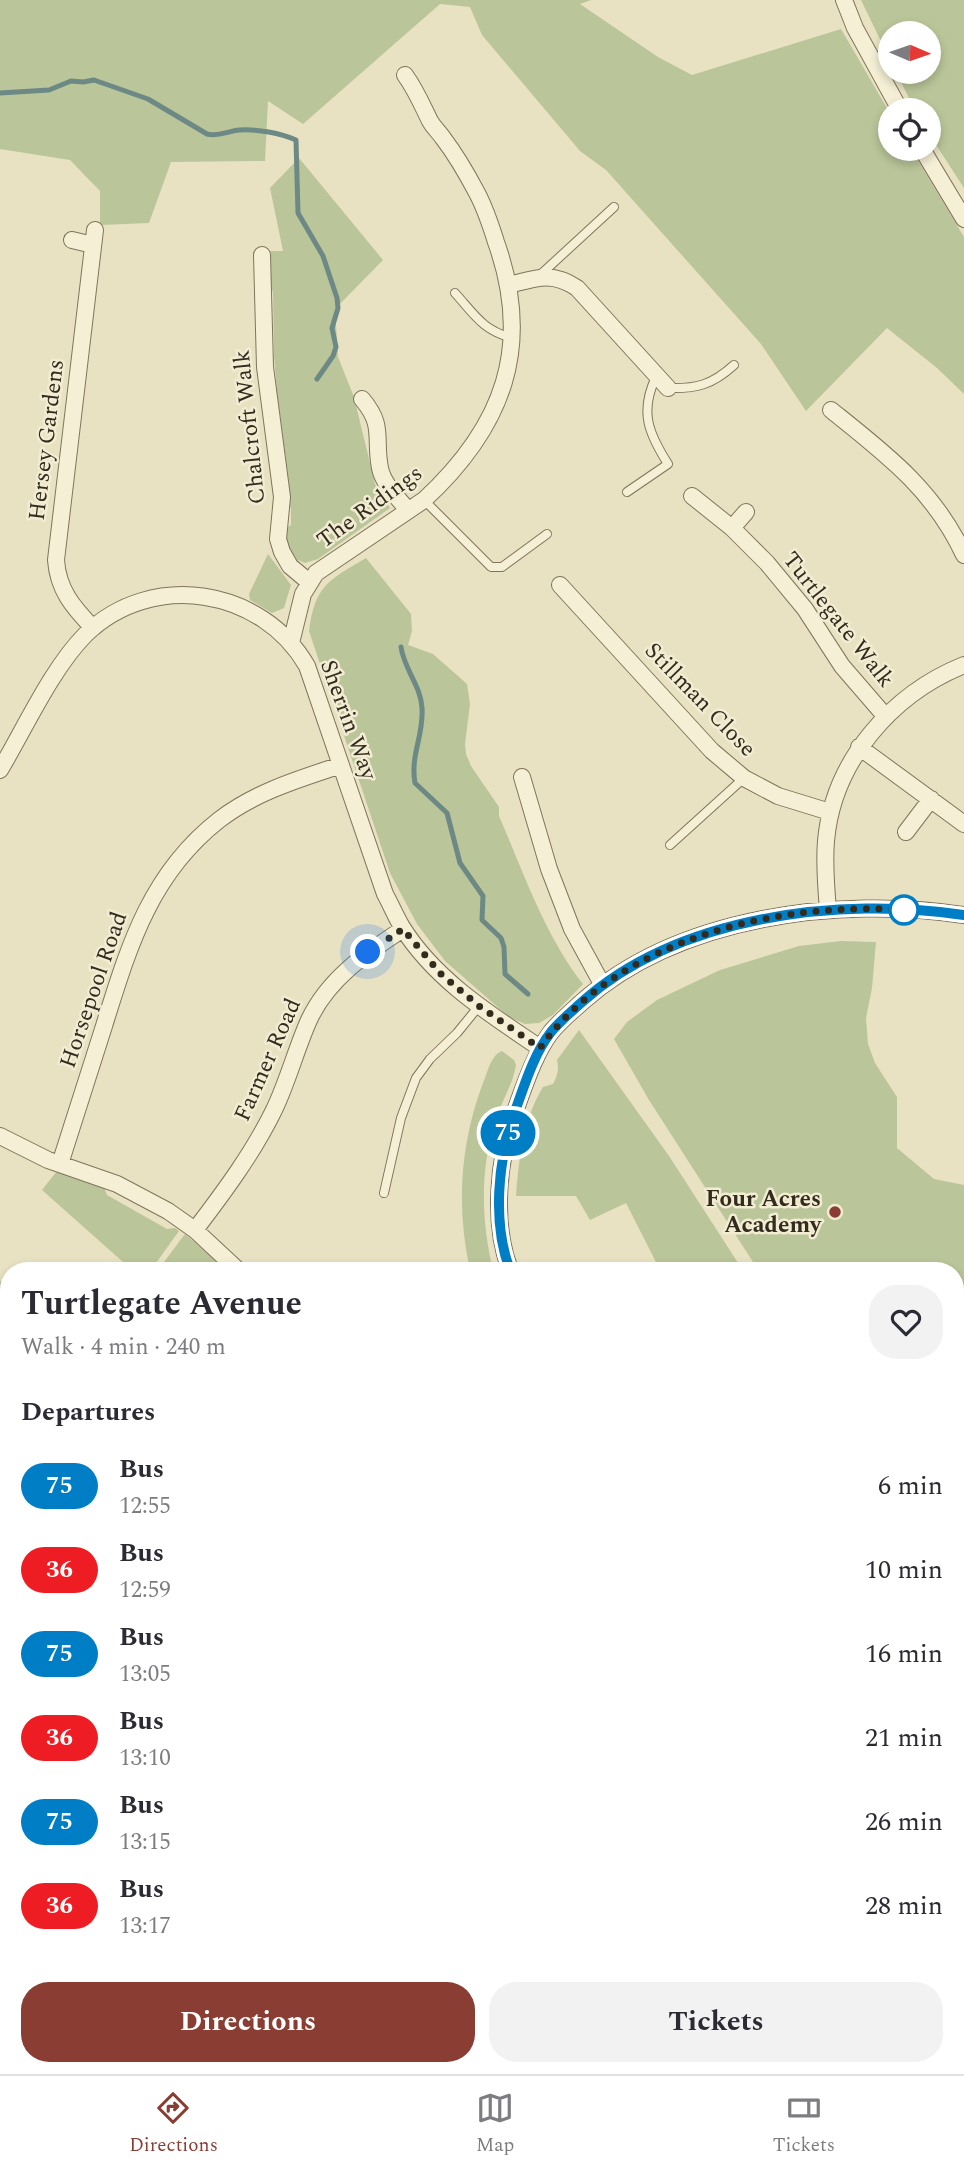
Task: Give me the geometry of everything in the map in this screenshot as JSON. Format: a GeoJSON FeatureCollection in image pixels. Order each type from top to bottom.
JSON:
{"type":"FeatureCollection","features":[{"type":"Feature","properties":{"kind":"street"},"geometry":{"type":"LineString","coordinates":[[844,0],[855,28],[893,98]]}},
{"type":"Feature","properties":{"kind":"street","name":"The Ridings"},"geometry":{"type":"LineString","coordinates":[[291,643],[298,612],[309,582],[316,573],[424,500],[440,485],[482,431],[507,378],[513,338],[509,285],[503,260],[478,195],[431,123],[417,92],[405,75]]}},
{"type":"Feature","properties":{"kind":"street"},"geometry":{"type":"LineString","coordinates":[[929,161],[964,219]]}},
{"type":"Feature","properties":{"kind":"street","name":"Hersey Gardens"},"geometry":{"type":"LineString","coordinates":[[72,240],[94,238],[56,560],[57,576],[63,592],[71,605],[93,628]]}},
{"type":"Feature","properties":{"kind":"street","name":"Chalcroft Walk"},"geometry":{"type":"LineString","coordinates":[[262,255],[265,367],[282,497],[278,539],[290,566],[309,582]]}},
{"type":"Feature","properties":{"kind":"street"},"geometry":{"type":"LineString","coordinates":[[509,285],[536,278],[556,277],[577,288],[662,382]]}},
{"type":"Feature","properties":{"kind":"street"},"geometry":{"type":"LineString","coordinates":[[362,399],[375,415],[380,470],[408,510]]}},
{"type":"Feature","properties":{"kind":"street"},"geometry":{"type":"LineString","coordinates":[[831,410],[900,466],[921,487],[939,510],[964,555]]}},
{"type":"Feature","properties":{"kind":"street","name":"Turtlegate Walk"},"geometry":{"type":"LineString","coordinates":[[692,496],[732,528],[766,563],[805,609],[842,666],[886,717]]}},
{"type":"Feature","properties":{"kind":"street"},"geometry":{"type":"LineString","coordinates":[[732,528],[746,512]]}},
{"type":"Feature","properties":{"kind":"street","name":"Stillman Close"},"geometry":{"type":"LineString","coordinates":[[559,585],[712,751],[744,778],[778,796],[830,812]]}},
{"type":"Feature","properties":{"kind":"street","name":"Sherrin Way"},"geometry":{"type":"LineString","coordinates":[[0,770],[55,676],[85,636],[113,614],[144,600],[164,596],[218,598],[249,610],[263,618],[291,643],[307,666],[385,894],[403,929],[441,974],[479,1006],[540,1048]]}},
{"type":"Feature","properties":{"kind":"street"},"geometry":{"type":"LineString","coordinates":[[828,910],[824,872],[826,839],[830,812],[845,771],[859,747],[886,717],[934,679],[964,665]]}},
{"type":"Feature","properties":{"kind":"street"},"geometry":{"type":"LineString","coordinates":[[859,747],[964,824]]}},
{"type":"Feature","properties":{"kind":"street","name":"Horsepool Road"},"geometry":{"type":"LineString","coordinates":[[60,1164],[130,943],[139,921],[163,880],[181,856],[220,819],[270,790],[341,765]]}},
{"type":"Feature","properties":{"kind":"street"},"geometry":{"type":"LineString","coordinates":[[522,777],[549,869],[568,917],[602,984]]}},
{"type":"Feature","properties":{"kind":"street"},"geometry":{"type":"LineString","coordinates":[[906,832],[931,799]]}},
{"type":"Feature","properties":{"kind":"street"},"geometry":{"type":"LineString","coordinates":[[506,1262],[500,1222],[502,1170],[507,1135],[540,1048],[553,1030],[602,984],[632,964],[684,942],[739,925],[828,910],[904,910],[964,915]]}},
{"type":"Feature","properties":{"kind":"street","name":"Farmer Road"},"geometry":{"type":"LineString","coordinates":[[195,1230],[242,1166],[265,1128],[284,1088],[309,1020],[320,1000],[346,970],[403,929]]}},
{"type":"Feature","properties":{"kind":"street"},"geometry":{"type":"LineString","coordinates":[[0,1136],[60,1164],[117,1184],[168,1211],[195,1230],[230,1262]]}},
{"type":"Feature","properties":{"kind":"lane"},"geometry":{"type":"LineString","coordinates":[[536,278],[614,207]]}},
{"type":"Feature","properties":{"kind":"lane"},"geometry":{"type":"LineString","coordinates":[[455,293],[487,329],[513,338]]}},
{"type":"Feature","properties":{"kind":"lane"},"geometry":{"type":"LineString","coordinates":[[627,492],[668,464],[649,427],[646,409],[650,389],[662,382],[693,388],[725,374],[734,365]]}},
{"type":"Feature","properties":{"kind":"lane"},"geometry":{"type":"LineString","coordinates":[[424,500],[491,567],[502,567],[547,534]]}},
{"type":"Feature","properties":{"kind":"lane"},"geometry":{"type":"LineString","coordinates":[[670,845],[744,778]]}},
{"type":"Feature","properties":{"kind":"lane"},"geometry":{"type":"LineString","coordinates":[[384,1193],[401,1118],[416,1078],[479,1006]]}},
{"type":"Feature","properties":{"kind":"green space"},"geometry":{"type":"Polygon","coordinates":[[[0,0],[591,0],[580,4],[658,57],[692,75],[841,29],[881,98],[878,98],[878,161],[918,161],[964,237],[964,394],[937,368],[887,328],[806,411],[761,344],[606,170],[580,151],[482,35],[470,7],[440,4],[303,124],[268,101],[265,161],[171,162],[149,223],[100,225],[100,191],[70,160],[0,149],[0,0]]]}},
{"type":"Feature","properties":{"kind":"green space"},"geometry":{"type":"Polygon","coordinates":[[[861,0],[964,0],[964,188],[941,153],[941,98],[909,98],[902,84],[942,84],[942,21],[878,21],[878,35],[861,0]]]}},
{"type":"Feature","properties":{"kind":"green space"},"geometry":{"type":"Polygon","coordinates":[[[299,158],[383,260],[335,309],[338,357],[354,397],[375,484],[390,508],[318,559],[305,563],[298,560],[296,562],[285,544],[285,529],[291,525],[291,508],[286,503],[285,494],[289,482],[277,392],[273,293],[268,275],[267,251],[283,251],[270,188],[299,158]]]}},
{"type":"Feature","properties":{"kind":"green space"},"geometry":{"type":"Polygon","coordinates":[[[268,554],[291,585],[284,608],[272,613],[250,600],[249,594],[268,554]]]}},
{"type":"Feature","properties":{"kind":"green space"},"geometry":{"type":"Polygon","coordinates":[[[366,558],[411,614],[412,631],[408,645],[433,654],[467,684],[470,704],[466,754],[499,807],[499,816],[546,925],[583,984],[553,1015],[539,1023],[525,1024],[509,1017],[445,961],[417,924],[390,873],[309,631],[320,593],[342,572],[366,558]]]}},
{"type":"Feature","properties":{"kind":"green space","name":"Four Acres Academy"},"geometry":{"type":"Polygon","coordinates":[[[841,941],[876,942],[866,1018],[868,1044],[875,1063],[897,1097],[897,1148],[934,1179],[964,1185],[964,1262],[753,1262],[649,1100],[614,1039],[627,1022],[657,1000],[720,970],[799,946],[841,941]]]}},
{"type":"Feature","properties":{"kind":"green space"},"geometry":{"type":"Polygon","coordinates":[[[579,1030],[669,1156],[737,1262],[656,1262],[626,1203],[590,1220],[576,1196],[516,1196],[526,1126],[543,1087],[553,1084],[556,1078],[557,1060],[579,1030]]]}},
{"type":"Feature","properties":{"kind":"green space"},"geometry":{"type":"Polygon","coordinates":[[[502,1051],[514,1060],[516,1065],[495,1121],[487,1158],[484,1214],[491,1262],[469,1262],[462,1199],[465,1152],[475,1106],[492,1060],[502,1051]]]}},
{"type":"Feature","properties":{"kind":"green space"},"geometry":{"type":"Polygon","coordinates":[[[57,1171],[103,1185],[107,1195],[167,1229],[175,1228],[179,1231],[157,1262],[123,1262],[42,1190],[57,1171]]]}},
{"type":"Feature","properties":{"kind":"green space"},"geometry":{"type":"Polygon","coordinates":[[[185,1234],[217,1262],[164,1262],[185,1234]]]}},
{"type":"Feature","properties":{"kind":"waterway"},"geometry":{"type":"LineString","coordinates":[[0,93],[49,90],[71,81],[94,80],[148,99],[207,134],[254,130],[276,133],[296,140],[298,213],[323,256],[338,308],[332,328],[336,347],[317,379]]}},
{"type":"Feature","properties":{"kind":"waterway"},"geometry":{"type":"LineString","coordinates":[[401,647],[405,663],[419,692],[422,708],[414,763],[415,783],[447,813],[460,863],[483,896],[482,920],[501,938],[505,974],[528,994]]}},
{"type":"Feature","properties":{"kind":"bus line","name":"75"},"geometry":{"type":"LineString","coordinates":[[506,1262],[500,1222],[500,1182],[507,1135],[540,1048],[553,1030],[602,984],[632,964],[684,942],[739,925],[828,910],[904,910],[964,915]]}},
{"type":"Feature","properties":{"kind":"place","name":"Four Acres Academy"},"geometry":{"type":"Point","coordinates":[835,1212]}},
{"type":"Feature","properties":{"kind":"route"},"geometry":{"type":"LineString","coordinates":[[368,952],[403,929],[441,974],[479,1006],[540,1048],[553,1030],[602,984],[632,964],[684,942],[739,925],[828,910],[904,910]]}}]}
